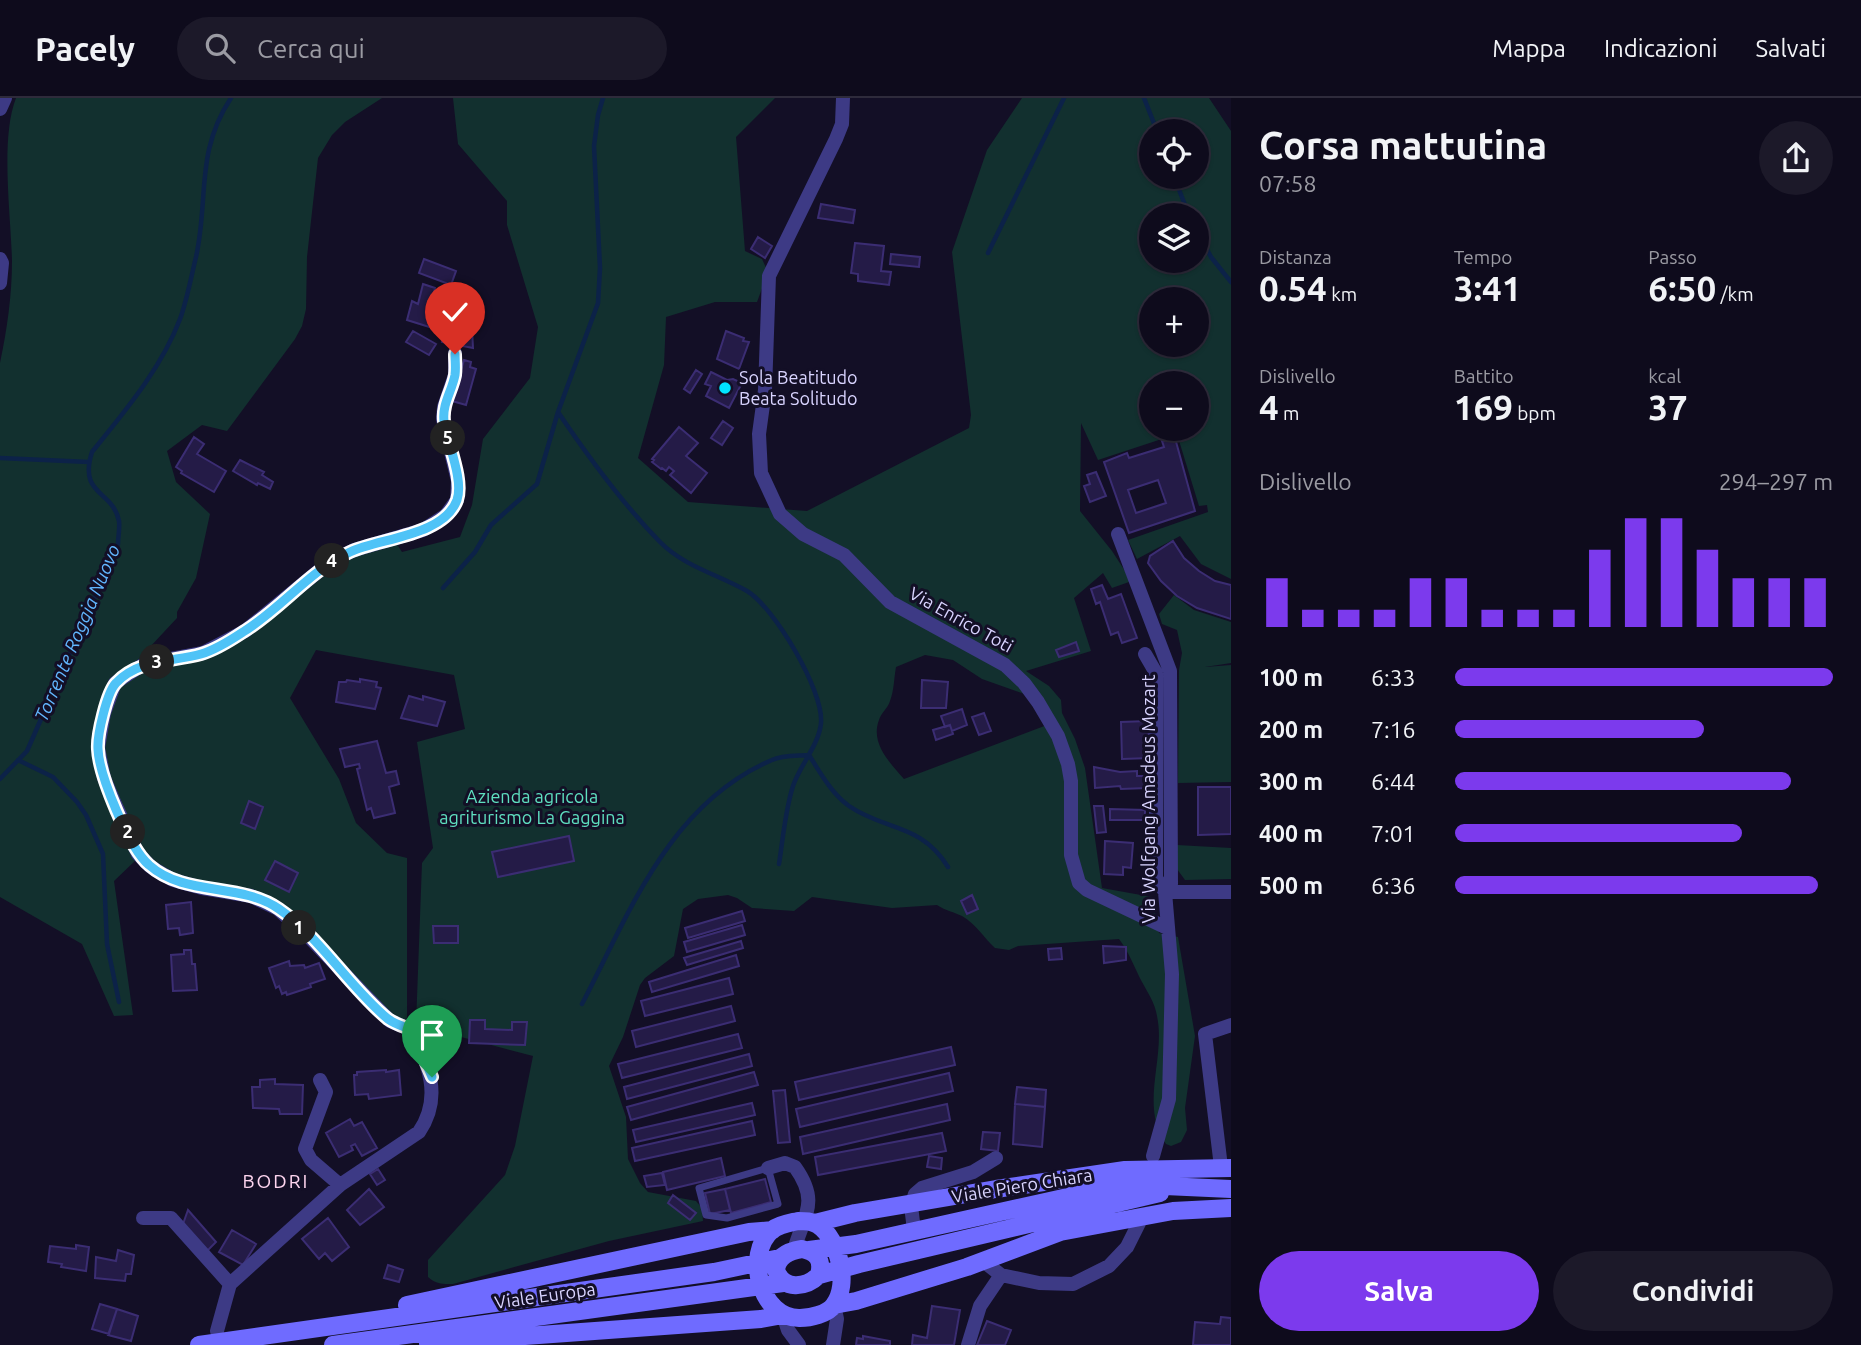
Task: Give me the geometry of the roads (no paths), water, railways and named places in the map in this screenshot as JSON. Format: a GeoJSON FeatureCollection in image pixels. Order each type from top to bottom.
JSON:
{"type":"FeatureCollection","features":[{"type":"Feature","properties":{"kind":"street"},"geometry":{"type":"LineString","coordinates":[[0,109],[5,98]]}},
{"type":"Feature","properties":{"kind":"street","name":"Via Enrico Toti"},"geometry":{"type":"LineString","coordinates":[[843,98],[842,124],[836,139],[769,276],[765,390],[759,433],[761,473],[780,514],[803,534],[844,555],[890,602],[1005,665],[1024,683],[1058,736],[1068,764],[1071,781],[1071,855],[1079,883],[1087,890],[1167,928]]}},
{"type":"Feature","properties":{"kind":"street"},"geometry":{"type":"LineString","coordinates":[[0,259],[0,283]]}},
{"type":"Feature","properties":{"kind":"street"},"geometry":{"type":"LineString","coordinates":[[217,1331],[230,1284],[340,1185],[419,1132],[425,1123],[433,1095],[432,1077],[412,1030],[390,1020],[278,909],[251,896],[173,880],[151,867],[138,854],[104,778],[98,748],[104,713],[115,683],[144,664],[203,653],[245,631],[331,561],[354,550],[423,530],[446,515],[457,499],[458,481],[443,419],[444,407],[455,374],[455,354]]}},
{"type":"Feature","properties":{"kind":"street","name":"Via Wolfgang Amadeus Mozart"},"geometry":{"type":"LineString","coordinates":[[1118,534],[1170,671],[1171,884],[1165,891],[1172,974],[1169,1099],[1153,1156]]}},
{"type":"Feature","properties":{"kind":"street"},"geometry":{"type":"LineString","coordinates":[[1145,654],[1156,673],[1156,878],[1165,891],[1231,892]]}},
{"type":"Feature","properties":{"kind":"street"},"geometry":{"type":"LineString","coordinates":[[1226,1167],[1205,1034],[1231,1025]]}},
{"type":"Feature","properties":{"kind":"street"},"geometry":{"type":"LineString","coordinates":[[320,1080],[326,1092],[305,1149],[311,1160],[340,1185]]}},
{"type":"Feature","properties":{"kind":"street"},"geometry":{"type":"LineString","coordinates":[[914,1230],[911,1206],[915,1194],[922,1188],[973,1172],[996,1158]]}},
{"type":"Feature","properties":{"kind":"street"},"geometry":{"type":"LineString","coordinates":[[768,1168],[785,1163],[799,1172],[806,1187],[809,1206],[794,1253],[776,1270],[783,1283]]}},
{"type":"Feature","properties":{"kind":"street","name":"Viale Piero Chiara"},"geometry":{"type":"LineString","coordinates":[[815,1223],[856,1213],[996,1189],[1125,1170],[1226,1167]]}},
{"type":"Feature","properties":{"kind":"street","name":"Viale Piero Chiara"},"geometry":{"type":"LineString","coordinates":[[794,1253],[856,1244],[1104,1189],[1143,1185],[1231,1189]]}},
{"type":"Feature","properties":{"kind":"street","name":"Viale Piero Chiara"},"geometry":{"type":"LineString","coordinates":[[819,1275],[1106,1204],[1187,1188]]}},
{"type":"Feature","properties":{"kind":"street"},"geometry":{"type":"LineString","coordinates":[[833,1345],[836,1312],[841,1287],[839,1261],[829,1237],[815,1223],[807,1221],[789,1223],[773,1230],[761,1248],[760,1274],[767,1300],[791,1332],[801,1319],[836,1312],[856,1301],[975,1264],[1060,1232],[1173,1211],[1231,1208]]}},
{"type":"Feature","properties":{"kind":"street"},"geometry":{"type":"LineString","coordinates":[[1173,1211],[1231,1217]]}},
{"type":"Feature","properties":{"kind":"street"},"geometry":{"type":"LineString","coordinates":[[144,1218],[171,1218],[230,1284]]}},
{"type":"Feature","properties":{"kind":"street"},"geometry":{"type":"LineString","coordinates":[[975,1264],[1001,1275],[1039,1283],[1073,1284],[1109,1266],[1127,1247],[1139,1223]]}},
{"type":"Feature","properties":{"kind":"street","name":"Viale Europa"},"geometry":{"type":"LineString","coordinates":[[309,1329],[373,1312],[749,1232],[773,1230]]}},
{"type":"Feature","properties":{"kind":"street"},"geometry":{"type":"LineString","coordinates":[[794,1253],[816,1254],[820,1260],[819,1275]]}},
{"type":"Feature","properties":{"kind":"street","name":"Viale Europa"},"geometry":{"type":"LineString","coordinates":[[199,1345],[714,1272],[794,1253]]}},
{"type":"Feature","properties":{"kind":"street","name":"Viale Europa"},"geometry":{"type":"LineString","coordinates":[[333,1345],[783,1283],[806,1284],[819,1275]]}},
{"type":"Feature","properties":{"kind":"street"},"geometry":{"type":"LineString","coordinates":[[968,1345],[980,1306],[1001,1275]]}},
{"type":"Feature","properties":{"kind":"street","name":"Viale Europa"},"geometry":{"type":"LineString","coordinates":[[397,1345],[761,1319],[791,1332]]}},
{"type":"Feature","properties":{"kind":"lane"},"geometry":{"type":"LineString","coordinates":[[768,1168],[778,1204],[727,1218],[706,1215],[699,1188],[768,1168]]}},
{"type":"Feature","properties":{"kind":"waterway","name":"Torrente Roggia Nuovo"},"geometry":{"type":"LineString","coordinates":[[0,779],[27,751],[118,544],[119,524],[116,511],[89,477],[92,452],[153,372],[180,319],[200,236],[205,176],[212,137],[231,98]]}},
{"type":"Feature","properties":{"kind":"waterway"},"geometry":{"type":"LineString","coordinates":[[443,588],[475,552],[491,525],[537,484],[558,412],[598,303],[600,268],[594,146],[603,98]]}},
{"type":"Feature","properties":{"kind":"waterway"},"geometry":{"type":"LineString","coordinates":[[988,253],[1064,98]]}},
{"type":"Feature","properties":{"kind":"waterway"},"geometry":{"type":"LineString","coordinates":[[1144,98],[1152,119]]}},
{"type":"Feature","properties":{"kind":"waterway"},"geometry":{"type":"LineString","coordinates":[[1179,189],[1184,203]]}},
{"type":"Feature","properties":{"kind":"waterway"},"geometry":{"type":"LineString","coordinates":[[1209,253],[1231,282]]}},
{"type":"Feature","properties":{"kind":"waterway"},"geometry":{"type":"LineString","coordinates":[[558,412],[606,479],[660,542],[680,558],[736,585],[758,600],[783,631],[806,671],[820,709],[820,731],[793,786],[779,864]]}},
{"type":"Feature","properties":{"kind":"waterway"},"geometry":{"type":"LineString","coordinates":[[0,458],[89,462]]}},
{"type":"Feature","properties":{"kind":"waterway"},"geometry":{"type":"LineString","coordinates":[[582,1004],[636,898],[679,832],[706,804],[736,779],[776,758],[809,755],[831,789],[849,806],[926,842],[948,867]]}},
{"type":"Feature","properties":{"kind":"waterway"},"geometry":{"type":"LineString","coordinates":[[18,760],[53,777],[77,802],[86,815],[103,854],[107,944],[119,1002]]}},
{"type":"Feature","properties":{"kind":"place","name":"Sola Beatitudo Beata Solitudo"},"geometry":{"type":"Point","coordinates":[725,388]}},
{"type":"Feature","properties":{"kind":"district","name":"BODRI"},"geometry":{"type":"Point","coordinates":[276,1181]}},
{"type":"Feature","properties":{"kind":"park label","name":"Azienda agricola agriturismo La Gaggina"},"geometry":{"type":"Point","coordinates":[532,807]}}]}
